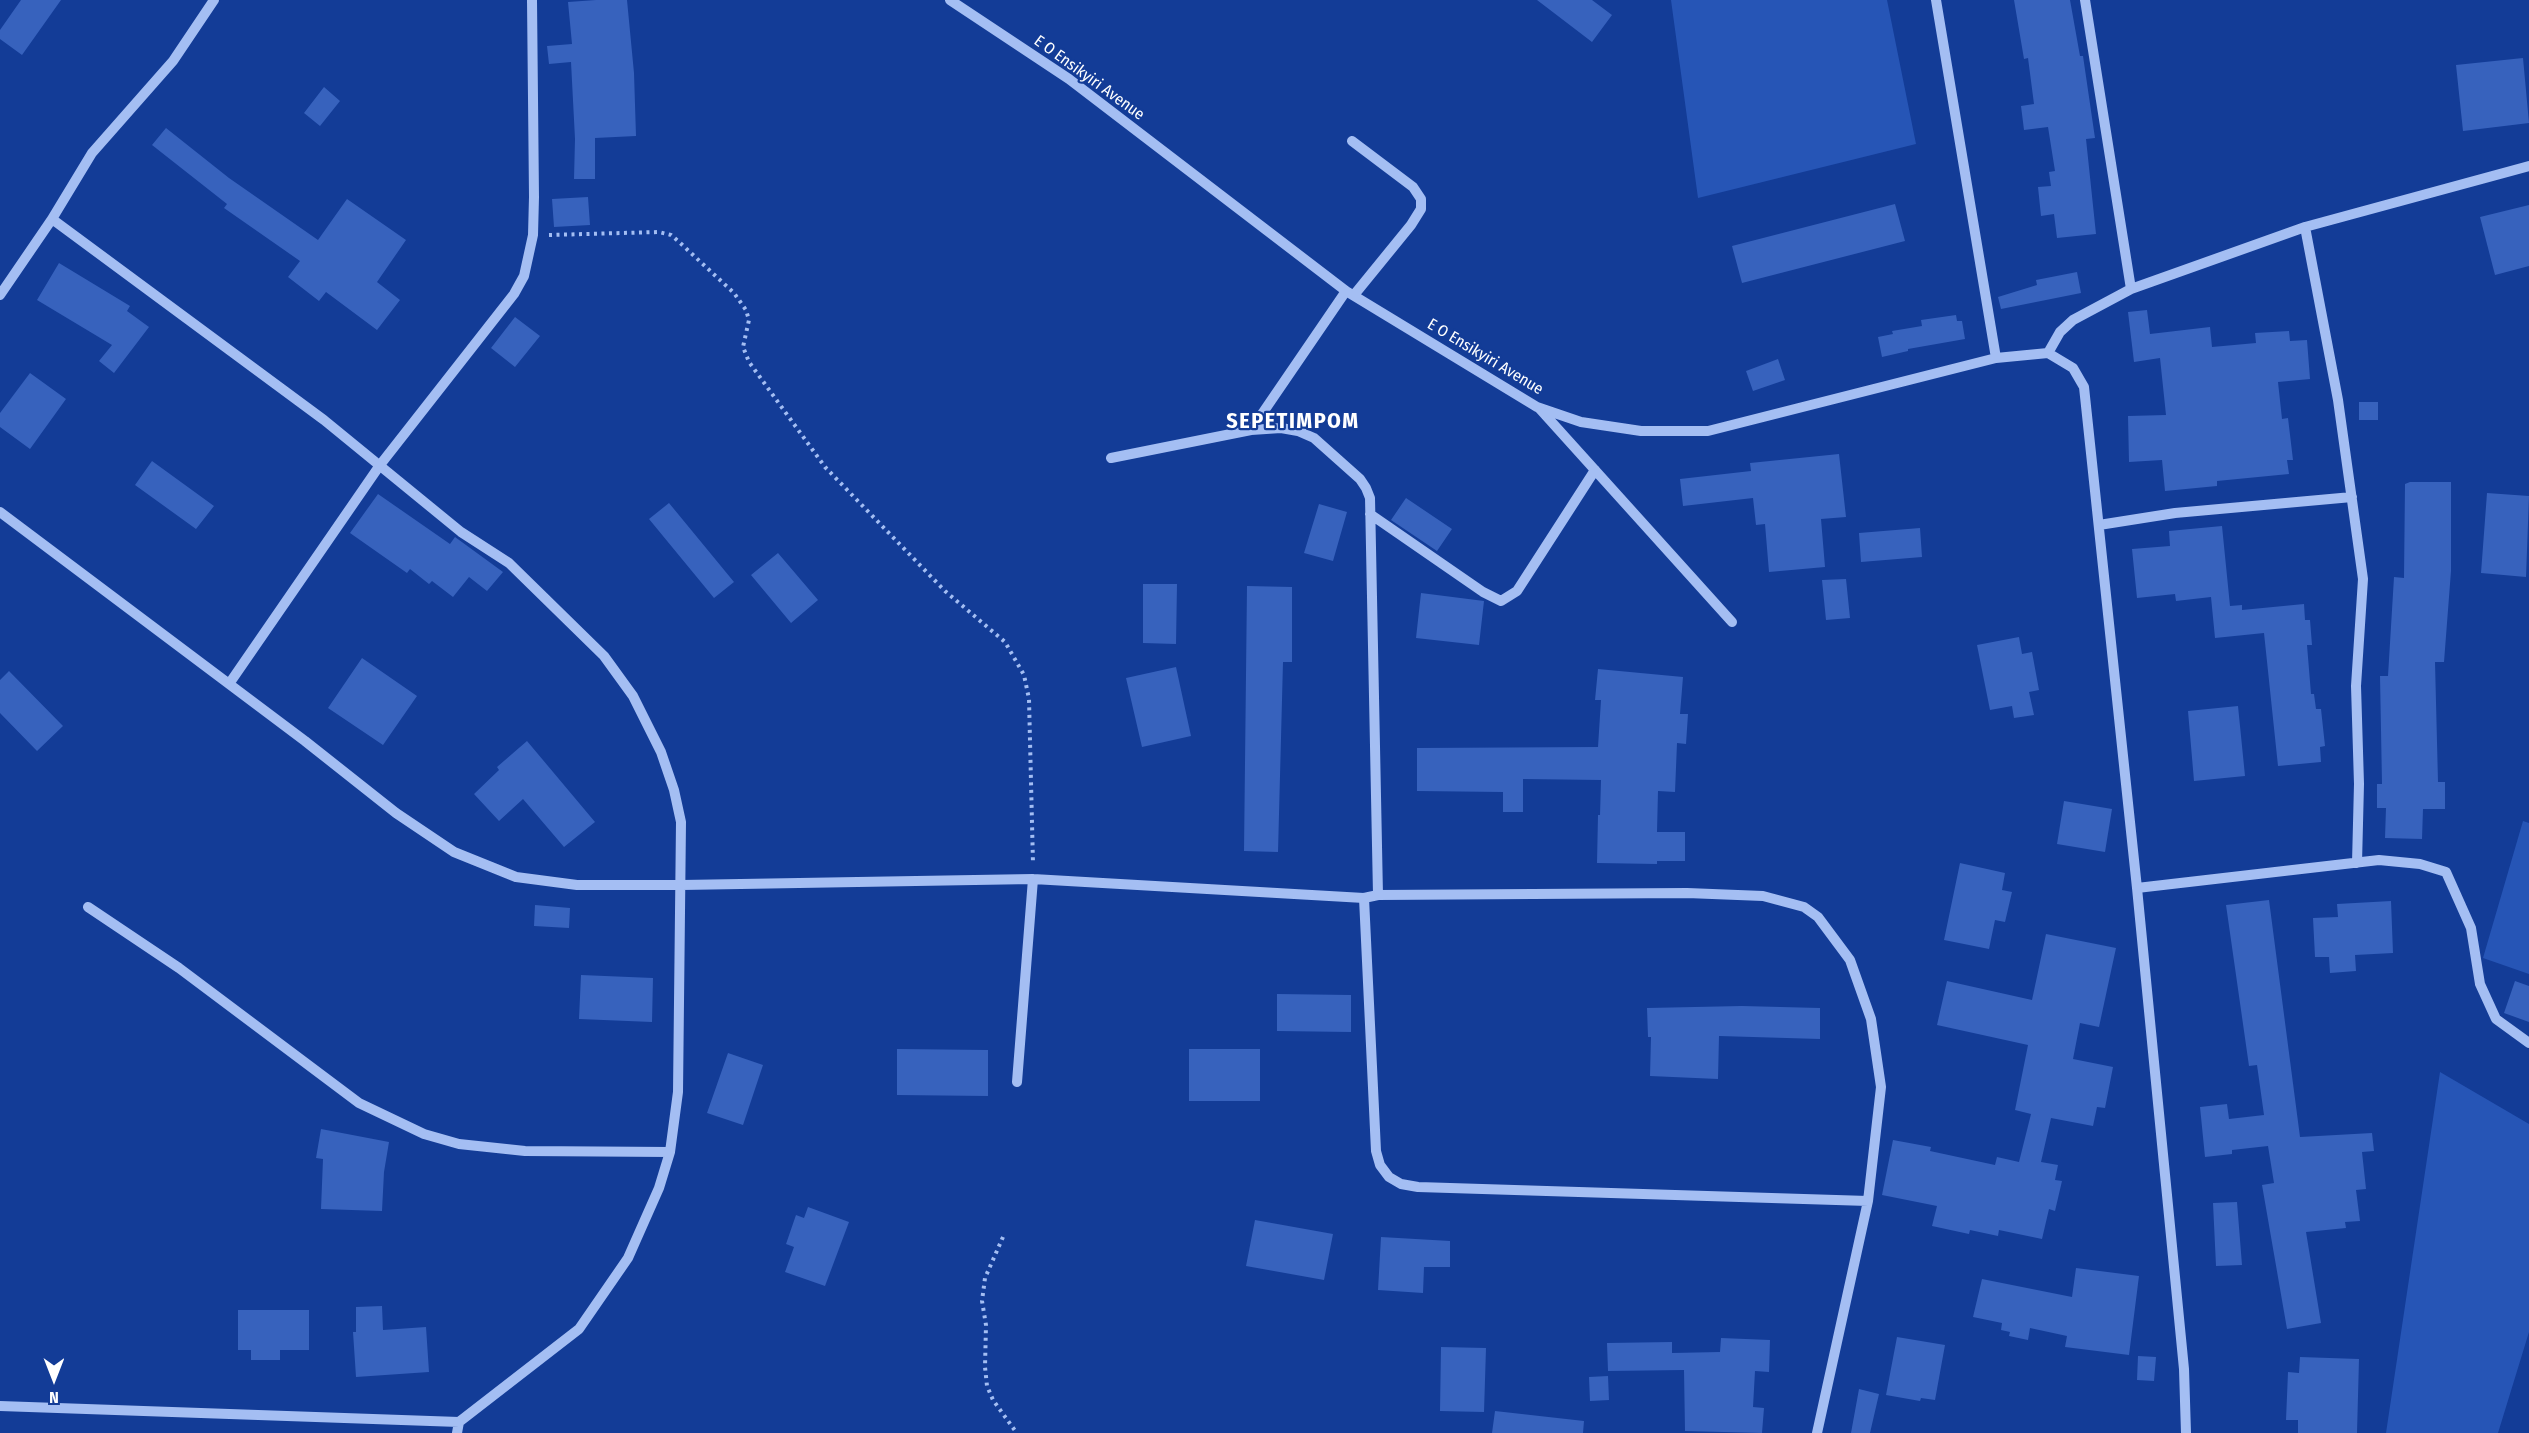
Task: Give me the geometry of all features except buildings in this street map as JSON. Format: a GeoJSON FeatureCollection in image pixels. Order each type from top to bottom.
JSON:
{"type":"FeatureCollection","features":[{"type":"Feature","properties":{"kind":"street"},"geometry":{"type":"LineString","coordinates":[[0,295],[52,219],[92,153],[173,61],[214,0]]}},
{"type":"Feature","properties":{"kind":"street"},"geometry":{"type":"LineString","coordinates":[[229,684],[380,465],[514,294],[524,276],[533,235],[532,0]]}},
{"type":"Feature","properties":{"kind":"street","name":"E O Ensikyiri Avenue"},"geometry":{"type":"LineString","coordinates":[[950,0],[1069,79],[1350,293],[1537,407],[1581,422],[1641,431],[1708,431],[1996,358],[2048,353]]}},
{"type":"Feature","properties":{"kind":"street"},"geometry":{"type":"LineString","coordinates":[[1936,0],[1996,358]]}},
{"type":"Feature","properties":{"kind":"street"},"geometry":{"type":"LineString","coordinates":[[2085,0],[2131,289]]}},
{"type":"Feature","properties":{"kind":"street"},"geometry":{"type":"LineString","coordinates":[[1251,430],[1350,293],[1411,225],[1421,209],[1421,199],[1413,187],[1352,141]]}},
{"type":"Feature","properties":{"kind":"street"},"geometry":{"type":"LineString","coordinates":[[2186,1433],[2184,1369],[2137,888],[2084,387],[2073,368],[2048,353],[2060,332],[2073,320],[2131,289],[2305,227],[2529,166]]}},
{"type":"Feature","properties":{"kind":"street"},"geometry":{"type":"LineString","coordinates":[[0,1406],[458,1427],[579,1329],[628,1258],[659,1188],[670,1152],[678,1092],[681,822],[674,789],[661,752],[633,696],[604,657],[509,563],[461,532],[315,413],[52,219]]}},
{"type":"Feature","properties":{"kind":"street"},"geometry":{"type":"LineString","coordinates":[[2305,227],[2338,400],[2364,579],[2356,686],[2359,784],[2357,862]]}},
{"type":"Feature","properties":{"kind":"street"},"geometry":{"type":"LineString","coordinates":[[1537,407],[1732,622]]}},
{"type":"Feature","properties":{"kind":"street"},"geometry":{"type":"LineString","coordinates":[[1111,458],[1251,430],[1281,428],[1298,431],[1314,438],[1360,479],[1370,498],[1378,895]]}},
{"type":"Feature","properties":{"kind":"street"},"geometry":{"type":"LineString","coordinates":[[1370,514],[1483,592],[1502,601],[1517,591],[1594,470]]}},
{"type":"Feature","properties":{"kind":"street"},"geometry":{"type":"LineString","coordinates":[[2099,525],[2175,513],[2352,497]]}},
{"type":"Feature","properties":{"kind":"street"},"geometry":{"type":"LineString","coordinates":[[0,512],[396,813],[454,852],[516,878],[577,885],[1033,879],[1364,898],[1378,895],[1687,893],[1763,896],[1804,907],[1818,917],[1850,960],[1871,1019],[1881,1087],[1868,1201],[1817,1433]]}},
{"type":"Feature","properties":{"kind":"street"},"geometry":{"type":"LineString","coordinates":[[2137,888],[2379,860],[2421,864],[2446,872],[2471,928],[2480,984],[2496,1019],[2529,1043]]}},
{"type":"Feature","properties":{"kind":"street"},"geometry":{"type":"LineString","coordinates":[[1017,1082],[1033,879]]}},
{"type":"Feature","properties":{"kind":"street"},"geometry":{"type":"LineString","coordinates":[[1364,898],[1376,1151],[1380,1165],[1389,1177],[1401,1184],[1418,1187],[1868,1201]]}},
{"type":"Feature","properties":{"kind":"street"},"geometry":{"type":"LineString","coordinates":[[88,907],[178,968],[359,1103],[424,1134],[459,1144],[525,1151],[670,1152]]}},
{"type":"Feature","properties":{"kind":"path"},"geometry":{"type":"LineString","coordinates":[[533,235],[644,232],[671,235],[734,293],[746,310],[749,320],[743,347],[748,362],[825,467],[945,591],[1005,642],[1024,675],[1029,699],[1033,879]]}},
{"type":"Feature","properties":{"kind":"path"},"geometry":{"type":"LineString","coordinates":[[1003,1237],[985,1278],[982,1301],[986,1325],[985,1367],[987,1386],[993,1400],[1016,1432]]}},
{"type":"Feature","properties":{"kind":"shaded area"},"geometry":{"type":"Polygon","coordinates":[[[1671,0],[1887,0],[1916,144],[1698,198],[1671,0]]]}},
{"type":"Feature","properties":{"kind":"shaded area"},"geometry":{"type":"Polygon","coordinates":[[[2523,821],[2529,823],[2529,974],[2483,958],[2523,821]]]}},
{"type":"Feature","properties":{"kind":"shaded area"},"geometry":{"type":"Polygon","coordinates":[[[2440,1072],[2529,1124],[2529,1332],[2498,1433],[2386,1433],[2440,1072]]]}},
{"type":"Feature","properties":{"kind":"district","name":"SEPETIMPOM"},"geometry":{"type":"Point","coordinates":[1293,422]}}]}
